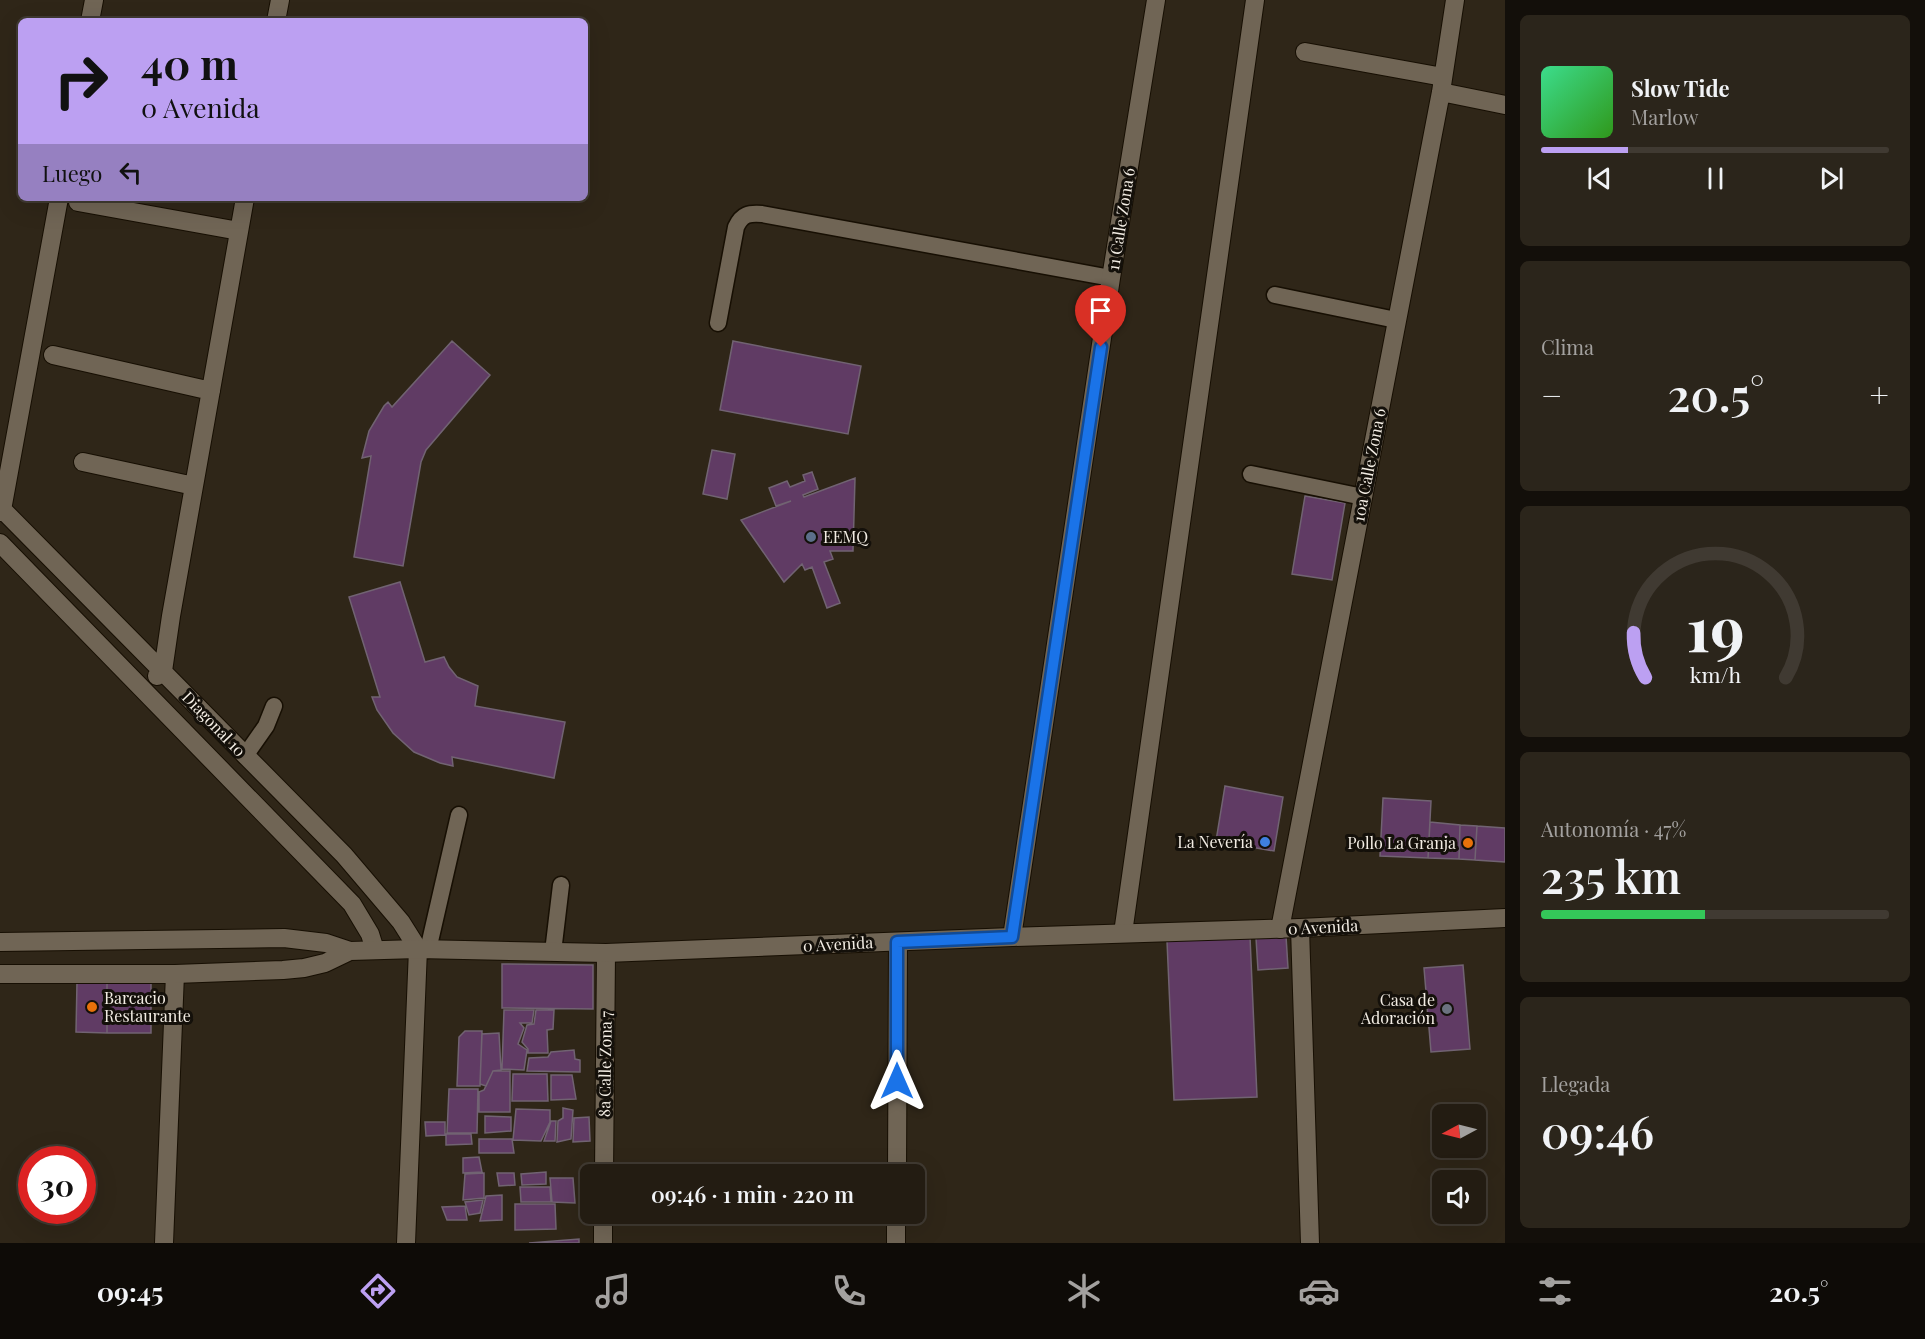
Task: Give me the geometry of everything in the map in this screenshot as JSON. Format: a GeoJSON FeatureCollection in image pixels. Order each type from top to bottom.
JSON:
{"type":"FeatureCollection","features":[{"type":"Feature","properties":{"kind":"street"},"geometry":{"type":"LineString","coordinates":[[91,18],[94,0]]}},
{"type":"Feature","properties":{"kind":"street"},"geometry":{"type":"LineString","coordinates":[[277,18],[280,0]]}},
{"type":"Feature","properties":{"kind":"street","name":"11 Calle Zona 6"},"geometry":{"type":"LineString","coordinates":[[1012,937],[1111,278],[1156,0]]}},
{"type":"Feature","properties":{"kind":"street"},"geometry":{"type":"LineString","coordinates":[[1122,933],[1255,0]]}},
{"type":"Feature","properties":{"kind":"street","name":"10a Calle Zona 6"},"geometry":{"type":"LineString","coordinates":[[1280,929],[1442,85],[1455,0]]}},
{"type":"Feature","properties":{"kind":"street"},"geometry":{"type":"LineString","coordinates":[[1305,52],[1442,85],[1505,105]]}},
{"type":"Feature","properties":{"kind":"street"},"geometry":{"type":"LineString","coordinates":[[1,510],[59,201]]}},
{"type":"Feature","properties":{"kind":"street"},"geometry":{"type":"LineString","coordinates":[[144,690],[163,671],[244,201]]}},
{"type":"Feature","properties":{"kind":"street"},"geometry":{"type":"LineString","coordinates":[[78,202],[239,231]]}},
{"type":"Feature","properties":{"kind":"street"},"geometry":{"type":"LineString","coordinates":[[53,355],[211,391]]}},
{"type":"Feature","properties":{"kind":"street"},"geometry":{"type":"LineString","coordinates":[[83,462],[194,486]]}},
{"type":"Feature","properties":{"kind":"street","name":"Diagonal 10"},"geometry":{"type":"LineString","coordinates":[[1,510],[344,855],[423,949]]}},
{"type":"Feature","properties":{"kind":"street","name":"Diagonal 10"},"geometry":{"type":"LineString","coordinates":[[0,543],[352,904],[366,926],[375,950]]}},
{"type":"Feature","properties":{"kind":"street","name":"0 Avenida"},"geometry":{"type":"LineString","coordinates":[[350,951],[423,949],[606,953],[1280,929],[1505,918]]}},
{"type":"Feature","properties":{"kind":"street"},"geometry":{"type":"LineString","coordinates":[[1300,928],[1310,1243]]}},
{"type":"Feature","properties":{"kind":"street"},"geometry":{"type":"LineString","coordinates":[[0,942],[284,938],[326,943],[350,951]]}},
{"type":"Feature","properties":{"kind":"street"},"geometry":{"type":"LineString","coordinates":[[897,942],[897,1164]]}},
{"type":"Feature","properties":{"kind":"street"},"geometry":{"type":"LineString","coordinates":[[406,1243],[423,949]]}},
{"type":"Feature","properties":{"kind":"street"},"geometry":{"type":"LineString","coordinates":[[0,974],[174,974],[303,968],[326,963],[350,951]]}},
{"type":"Feature","properties":{"kind":"street","name":"8a Calle Zona 7"},"geometry":{"type":"LineString","coordinates":[[604,1164],[606,953]]}},
{"type":"Feature","properties":{"kind":"street"},"geometry":{"type":"LineString","coordinates":[[164,1243],[174,974]]}},
{"type":"Feature","properties":{"kind":"street"},"geometry":{"type":"LineString","coordinates":[[603,1224],[603,1243]]}},
{"type":"Feature","properties":{"kind":"street"},"geometry":{"type":"LineString","coordinates":[[896,1224],[896,1243]]}},
{"type":"Feature","properties":{"kind":"lane"},"geometry":{"type":"LineString","coordinates":[[718,323],[736,227],[741,218],[750,213],[1111,278]]}},
{"type":"Feature","properties":{"kind":"lane"},"geometry":{"type":"LineString","coordinates":[[1275,295],[1396,320]]}},
{"type":"Feature","properties":{"kind":"lane"},"geometry":{"type":"LineString","coordinates":[[1251,474],[1363,497]]}},
{"type":"Feature","properties":{"kind":"lane"},"geometry":{"type":"LineString","coordinates":[[245,756],[266,726],[274,706]]}},
{"type":"Feature","properties":{"kind":"lane"},"geometry":{"type":"LineString","coordinates":[[423,949],[459,815]]}},
{"type":"Feature","properties":{"kind":"lane"},"geometry":{"type":"LineString","coordinates":[[553,952],[561,885]]}},
{"type":"Feature","properties":{"kind":"building"},"geometry":{"type":"Polygon","coordinates":[[[452,341],[490,375],[426,450],[421,462],[403,566],[354,557],[371,456],[362,458],[369,431],[384,406],[388,402],[392,407],[452,341]]]}},
{"type":"Feature","properties":{"kind":"building"},"geometry":{"type":"Polygon","coordinates":[[[733,341],[861,366],[848,434],[720,410],[733,341]]]}},
{"type":"Feature","properties":{"kind":"building"},"geometry":{"type":"Polygon","coordinates":[[[712,450],[735,454],[727,499],[703,494],[712,450]]]}},
{"type":"Feature","properties":{"kind":"building"},"geometry":{"type":"Polygon","coordinates":[[[812,472],[818,489],[803,495],[804,497],[855,478],[853,551],[830,551],[833,559],[824,562],[840,603],[827,608],[812,567],[805,570],[802,564],[784,582],[741,520],[791,501],[776,506],[769,488],[787,481],[790,487],[805,481],[803,475],[812,472]]]}},
{"type":"Feature","properties":{"kind":"building"},"geometry":{"type":"Polygon","coordinates":[[[1305,496],[1345,503],[1332,580],[1292,574],[1305,496]]]}},
{"type":"Feature","properties":{"kind":"building"},"geometry":{"type":"Polygon","coordinates":[[[400,582],[425,662],[444,657],[457,677],[478,686],[475,706],[565,722],[554,778],[452,757],[453,766],[440,763],[414,752],[393,733],[377,710],[372,697],[380,697],[349,597],[400,582]]]}},
{"type":"Feature","properties":{"kind":"building"},"geometry":{"type":"Polygon","coordinates":[[[1225,786],[1283,797],[1274,851],[1216,841],[1225,786]]]}},
{"type":"Feature","properties":{"kind":"building"},"geometry":{"type":"Polygon","coordinates":[[[1383,798],[1431,801],[1428,858],[1380,856],[1383,798]]]}},
{"type":"Feature","properties":{"kind":"building"},"geometry":{"type":"Polygon","coordinates":[[[1430,822],[1460,825],[1459,859],[1428,858],[1430,822]]]}},
{"type":"Feature","properties":{"kind":"building","name":"Pollo La Granja"},"geometry":{"type":"Polygon","coordinates":[[[1460,825],[1477,826],[1475,860],[1459,859],[1460,825]]]}},
{"type":"Feature","properties":{"kind":"building"},"geometry":{"type":"Polygon","coordinates":[[[1477,826],[1505,828],[1505,862],[1475,860],[1477,826]]]}},
{"type":"Feature","properties":{"kind":"building"},"geometry":{"type":"Polygon","coordinates":[[[1286,936],[1288,968],[1258,970],[1256,938],[1286,936]]]}},
{"type":"Feature","properties":{"kind":"building"},"geometry":{"type":"Polygon","coordinates":[[[1250,937],[1257,1097],[1174,1100],[1167,941],[1250,937]]]}},
{"type":"Feature","properties":{"kind":"building"},"geometry":{"type":"Polygon","coordinates":[[[502,964],[593,965],[593,1009],[502,1008],[502,964]]]}},
{"type":"Feature","properties":{"kind":"building","name":"Casa de Adoración"},"geometry":{"type":"Polygon","coordinates":[[[1463,965],[1470,1049],[1431,1052],[1424,968],[1463,965]]]}},
{"type":"Feature","properties":{"kind":"building","name":"Barcacio Restaurante"},"geometry":{"type":"Polygon","coordinates":[[[77,982],[107,982],[107,1033],[76,1032],[77,982]]]}},
{"type":"Feature","properties":{"kind":"building"},"geometry":{"type":"Polygon","coordinates":[[[107,982],[151,982],[151,1033],[107,1033],[107,982]]]}},
{"type":"Feature","properties":{"kind":"building"},"geometry":{"type":"Polygon","coordinates":[[[504,1010],[534,1010],[532,1023],[520,1023],[524,1028],[518,1044],[527,1050],[524,1070],[502,1069],[504,1010]]]}},
{"type":"Feature","properties":{"kind":"building"},"geometry":{"type":"Polygon","coordinates":[[[536,1010],[554,1010],[553,1029],[547,1030],[548,1053],[528,1053],[528,1049],[522,1042],[527,1025],[534,1024],[536,1010]]]}},
{"type":"Feature","properties":{"kind":"building"},"geometry":{"type":"Polygon","coordinates":[[[465,1031],[482,1031],[480,1086],[457,1086],[459,1037],[465,1031]]]}},
{"type":"Feature","properties":{"kind":"building"},"geometry":{"type":"Polygon","coordinates":[[[499,1033],[501,1070],[493,1071],[486,1086],[480,1084],[482,1034],[499,1033]]]}},
{"type":"Feature","properties":{"kind":"building"},"geometry":{"type":"Polygon","coordinates":[[[574,1050],[575,1059],[580,1060],[580,1072],[527,1071],[529,1058],[548,1057],[551,1052],[574,1050]]]}},
{"type":"Feature","properties":{"kind":"building"},"geometry":{"type":"Polygon","coordinates":[[[493,1071],[510,1071],[510,1112],[479,1112],[479,1092],[484,1090],[493,1071]]]}},
{"type":"Feature","properties":{"kind":"building"},"geometry":{"type":"Polygon","coordinates":[[[513,1074],[547,1074],[548,1101],[512,1101],[513,1074]]]}},
{"type":"Feature","properties":{"kind":"building"},"geometry":{"type":"Polygon","coordinates":[[[551,1075],[572,1075],[576,1099],[551,1100],[551,1075]]]}},
{"type":"Feature","properties":{"kind":"building"},"geometry":{"type":"Polygon","coordinates":[[[449,1089],[478,1089],[477,1133],[447,1133],[449,1089]]]}},
{"type":"Feature","properties":{"kind":"building"},"geometry":{"type":"Polygon","coordinates":[[[563,1108],[573,1110],[571,1139],[557,1142],[558,1121],[563,1118],[563,1108]]]}},
{"type":"Feature","properties":{"kind":"building"},"geometry":{"type":"Polygon","coordinates":[[[516,1109],[550,1110],[550,1122],[541,1141],[513,1140],[516,1109]]]}},
{"type":"Feature","properties":{"kind":"building"},"geometry":{"type":"Polygon","coordinates":[[[485,1116],[511,1117],[511,1131],[485,1133],[485,1116]]]}},
{"type":"Feature","properties":{"kind":"building"},"geometry":{"type":"Polygon","coordinates":[[[589,1117],[590,1141],[573,1142],[574,1118],[589,1117]]]}},
{"type":"Feature","properties":{"kind":"building"},"geometry":{"type":"Polygon","coordinates":[[[551,1121],[556,1121],[555,1141],[544,1141],[551,1121]]]}},
{"type":"Feature","properties":{"kind":"building"},"geometry":{"type":"Polygon","coordinates":[[[425,1122],[445,1122],[445,1135],[426,1136],[425,1122]]]}},
{"type":"Feature","properties":{"kind":"building"},"geometry":{"type":"Polygon","coordinates":[[[446,1134],[471,1134],[472,1144],[446,1145],[446,1134]]]}},
{"type":"Feature","properties":{"kind":"building"},"geometry":{"type":"Polygon","coordinates":[[[479,1139],[512,1139],[514,1153],[479,1153],[479,1139]]]}},
{"type":"Feature","properties":{"kind":"building"},"geometry":{"type":"Polygon","coordinates":[[[479,1157],[482,1172],[463,1173],[463,1158],[479,1157]]]}},
{"type":"Feature","properties":{"kind":"building"},"geometry":{"type":"Polygon","coordinates":[[[546,1172],[546,1184],[522,1185],[521,1174],[546,1172]]]}},
{"type":"Feature","properties":{"kind":"building"},"geometry":{"type":"Polygon","coordinates":[[[484,1173],[484,1198],[463,1200],[465,1174],[484,1173]]]}},
{"type":"Feature","properties":{"kind":"building"},"geometry":{"type":"Polygon","coordinates":[[[497,1173],[514,1173],[515,1185],[499,1186],[497,1173]]]}},
{"type":"Feature","properties":{"kind":"building"},"geometry":{"type":"Polygon","coordinates":[[[550,1178],[573,1178],[575,1203],[552,1202],[550,1178]]]}},
{"type":"Feature","properties":{"kind":"building"},"geometry":{"type":"Polygon","coordinates":[[[520,1187],[550,1187],[551,1202],[521,1202],[520,1187]]]}},
{"type":"Feature","properties":{"kind":"building"},"geometry":{"type":"Polygon","coordinates":[[[502,1195],[502,1220],[480,1221],[486,1196],[502,1195]]]}},
{"type":"Feature","properties":{"kind":"building"},"geometry":{"type":"Polygon","coordinates":[[[483,1200],[480,1213],[469,1215],[465,1202],[483,1200]]]}},
{"type":"Feature","properties":{"kind":"building"},"geometry":{"type":"Polygon","coordinates":[[[515,1204],[555,1204],[556,1229],[515,1230],[515,1204]]]}},
{"type":"Feature","properties":{"kind":"building"},"geometry":{"type":"Polygon","coordinates":[[[465,1206],[467,1220],[447,1220],[442,1207],[465,1206]]]}},
{"type":"Feature","properties":{"kind":"building"},"geometry":{"type":"Polygon","coordinates":[[[579,1239],[579,1243],[529,1243],[579,1239]]]}},
{"type":"Feature","properties":{"kind":"place","name":"EEMQ"},"geometry":{"type":"Point","coordinates":[811,537]}},
{"type":"Feature","properties":{"kind":"place","name":"La Nevería"},"geometry":{"type":"Point","coordinates":[1265,842]}},
{"type":"Feature","properties":{"kind":"place","name":"Pollo La Granja"},"geometry":{"type":"Point","coordinates":[1468,843]}},
{"type":"Feature","properties":{"kind":"place","name":"Barcacio Restaurante"},"geometry":{"type":"Point","coordinates":[92,1007]}},
{"type":"Feature","properties":{"kind":"place","name":"Casa de Adoración"},"geometry":{"type":"Point","coordinates":[1447,1009]}},
{"type":"Feature","properties":{"kind":"route"},"geometry":{"type":"LineString","coordinates":[[897,1081],[897,942],[1012,937],[1101,347]]}}]}
